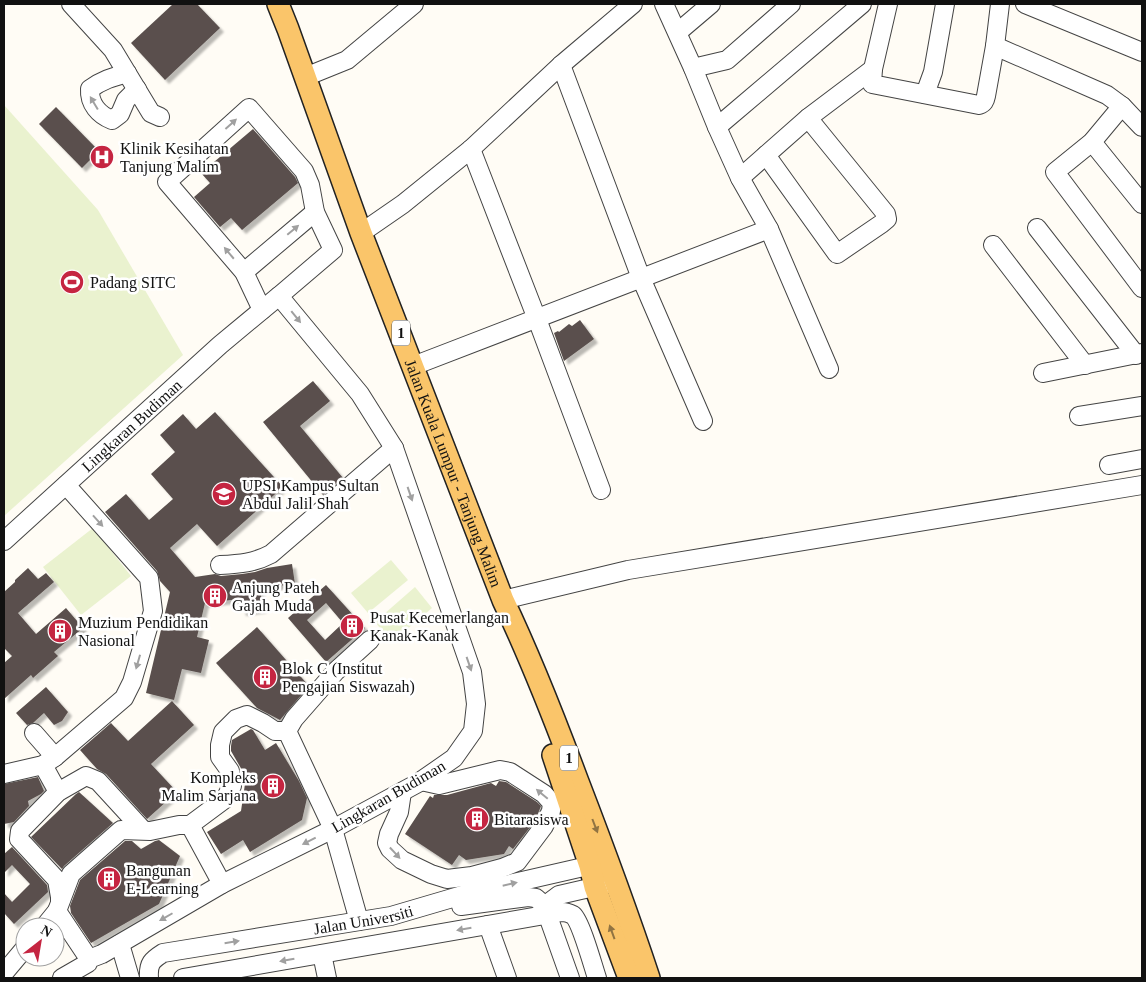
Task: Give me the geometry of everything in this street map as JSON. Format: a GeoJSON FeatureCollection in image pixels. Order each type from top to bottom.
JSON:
{"type":"FeatureCollection","features":[{"type":"Feature","properties":{"kind":"main road","name":"1"},"geometry":{"type":"LineString","coordinates":[[278,4],[288,29]]}},
{"type":"Feature","properties":{"kind":"main road","name":"1"},"geometry":{"type":"LineString","coordinates":[[282,4],[288,29]]}},
{"type":"Feature","properties":{"kind":"main road","name":"Jalan Kuala Lumpur - Tanjung Malim"},"geometry":{"type":"LineString","coordinates":[[288,29],[362,233],[503,600],[519,634],[534,695],[599,864],[629,978]]}},
{"type":"Feature","properties":{"kind":"main road","name":"Jalan Kuala Lumpur - Tanjung Malim"},"geometry":{"type":"LineString","coordinates":[[605,884],[648,978]]}},
{"type":"Feature","properties":{"kind":"street"},"geometry":{"type":"LineString","coordinates":[[71,4],[113,50],[151,114],[160,118]]}},
{"type":"Feature","properties":{"kind":"street"},"geometry":{"type":"LineString","coordinates":[[305,77],[348,60],[414,4]]}},
{"type":"Feature","properties":{"kind":"street"},"geometry":{"type":"LineString","coordinates":[[362,233],[403,204],[471,149],[561,65],[634,4]]}},
{"type":"Feature","properties":{"kind":"street"},"geometry":{"type":"LineString","coordinates":[[664,4],[678,32],[740,178],[769,229],[829,369]]}},
{"type":"Feature","properties":{"kind":"street"},"geometry":{"type":"LineString","coordinates":[[678,32],[711,4]]}},
{"type":"Feature","properties":{"kind":"street"},"geometry":{"type":"LineString","coordinates":[[693,68],[727,60],[791,4]]}},
{"type":"Feature","properties":{"kind":"street"},"geometry":{"type":"LineString","coordinates":[[717,127],[862,4]]}},
{"type":"Feature","properties":{"kind":"street"},"geometry":{"type":"LineString","coordinates":[[888,4],[873,69],[872,84],[979,105],[985,101],[1000,4]]}},
{"type":"Feature","properties":{"kind":"street"},"geometry":{"type":"LineString","coordinates":[[925,94],[933,72],[946,4]]}},
{"type":"Feature","properties":{"kind":"street"},"geometry":{"type":"LineString","coordinates":[[1025,4],[1142,52]]}},
{"type":"Feature","properties":{"kind":"street"},"geometry":{"type":"LineString","coordinates":[[995,46],[1107,95],[1122,106],[1142,127]]}},
{"type":"Feature","properties":{"kind":"street"},"geometry":{"type":"LineString","coordinates":[[561,65],[641,278],[703,421]]}},
{"type":"Feature","properties":{"kind":"street"},"geometry":{"type":"LineString","coordinates":[[740,178],[808,118],[873,69]]}},
{"type":"Feature","properties":{"kind":"street"},"geometry":{"type":"LineString","coordinates":[[127,73],[108,78],[90,89],[90,96],[94,106],[103,116],[112,120],[120,114],[126,100],[137,89]]}},
{"type":"Feature","properties":{"kind":"street"},"geometry":{"type":"LineString","coordinates":[[1122,106],[1092,142],[1055,172],[1142,288]]}},
{"type":"Feature","properties":{"kind":"street"},"geometry":{"type":"LineString","coordinates":[[4,530],[260,306],[279,296],[333,250],[315,212],[310,185],[304,171],[249,108],[168,182],[244,272],[260,306]]}},
{"type":"Feature","properties":{"kind":"street"},"geometry":{"type":"LineString","coordinates":[[766,155],[836,254],[881,224],[886,219],[886,214],[808,118]]}},
{"type":"Feature","properties":{"kind":"street"},"geometry":{"type":"LineString","coordinates":[[1092,142],[1142,204]]}},
{"type":"Feature","properties":{"kind":"street"},"geometry":{"type":"LineString","coordinates":[[471,149],[601,490]]}},
{"type":"Feature","properties":{"kind":"street"},"geometry":{"type":"LineString","coordinates":[[244,272],[315,212]]}},
{"type":"Feature","properties":{"kind":"street"},"geometry":{"type":"LineString","coordinates":[[1037,228],[1139,354],[1043,373]]}},
{"type":"Feature","properties":{"kind":"street"},"geometry":{"type":"LineString","coordinates":[[414,366],[769,229]]}},
{"type":"Feature","properties":{"kind":"street"},"geometry":{"type":"LineString","coordinates":[[992,245],[1084,365]]}},
{"type":"Feature","properties":{"kind":"street","name":"Lingkaran Budiman"},"geometry":{"type":"LineString","coordinates":[[62,978],[83,968],[102,954],[222,884],[421,781],[454,758],[473,731],[476,704],[472,672],[394,448],[360,394],[279,296]]}},
{"type":"Feature","properties":{"kind":"street","name":"Lingkaran Budiman"},"geometry":{"type":"LineString","coordinates":[[4,542],[220,345],[260,306]]}},
{"type":"Feature","properties":{"kind":"street"},"geometry":{"type":"LineString","coordinates":[[1079,416],[1142,406]]}},
{"type":"Feature","properties":{"kind":"street"},"geometry":{"type":"LineString","coordinates":[[220,565],[248,563],[260,560],[271,554],[394,448]]}},
{"type":"Feature","properties":{"kind":"street"},"geometry":{"type":"LineString","coordinates":[[1109,465],[1142,459]]}},
{"type":"Feature","properties":{"kind":"street"},"geometry":{"type":"LineString","coordinates":[[4,774],[49,761],[124,698],[132,682],[153,611],[149,578],[66,485]]}},
{"type":"Feature","properties":{"kind":"street"},"geometry":{"type":"LineString","coordinates":[[503,600],[628,570],[1142,485]]}},
{"type":"Feature","properties":{"kind":"street"},"geometry":{"type":"LineString","coordinates":[[287,731],[294,719],[336,671],[370,640]]}},
{"type":"Feature","properties":{"kind":"street"},"geometry":{"type":"LineString","coordinates":[[52,917],[57,911],[71,874],[121,830],[150,831],[179,825],[190,825],[225,799],[232,786],[230,771],[220,757],[220,745],[223,732],[236,719],[247,715],[275,731],[287,731]]}},
{"type":"Feature","properties":{"kind":"street"},"geometry":{"type":"LineString","coordinates":[[287,731],[333,828],[359,922]]}},
{"type":"Feature","properties":{"kind":"street"},"geometry":{"type":"LineString","coordinates":[[34,733],[49,761],[58,792]]}},
{"type":"Feature","properties":{"kind":"street"},"geometry":{"type":"LineString","coordinates":[[402,792],[399,812],[387,843],[390,850],[402,860],[431,874],[474,884],[517,862],[544,826],[551,811],[552,803],[544,794],[510,772],[500,770],[439,785],[421,781]]}},
{"type":"Feature","properties":{"kind":"street"},"geometry":{"type":"LineString","coordinates":[[83,968],[57,911],[60,897],[57,880],[19,839],[20,831],[58,792],[86,776],[98,781],[143,830]]}},
{"type":"Feature","properties":{"kind":"street"},"geometry":{"type":"LineString","coordinates":[[190,825],[222,884]]}},
{"type":"Feature","properties":{"kind":"street","name":"Jalan Universiti"},"geometry":{"type":"LineString","coordinates":[[149,978],[148,972],[152,960],[164,953],[391,916],[474,884],[599,864]]}},
{"type":"Feature","properties":{"kind":"street"},"geometry":{"type":"LineString","coordinates":[[547,914],[551,901],[559,895],[605,884]]}},
{"type":"Feature","properties":{"kind":"street"},"geometry":{"type":"LineString","coordinates":[[391,916],[528,896],[536,898],[544,905],[570,978]]}},
{"type":"Feature","properties":{"kind":"street"},"geometry":{"type":"LineString","coordinates":[[183,978],[562,912],[575,916],[597,978]]}},
{"type":"Feature","properties":{"kind":"street"},"geometry":{"type":"LineString","coordinates":[[488,924],[507,978]]}},
{"type":"Feature","properties":{"kind":"street"},"geometry":{"type":"LineString","coordinates":[[120,944],[130,978]]}},
{"type":"Feature","properties":{"kind":"street"},"geometry":{"type":"LineString","coordinates":[[322,954],[327,978]]}},
{"type":"Feature","properties":{"kind":"street"},"geometry":{"type":"LineString","coordinates":[[4,973],[15,960]]}},
{"type":"Feature","properties":{"kind":"green space","name":"Padang SITC"},"geometry":{"type":"Polygon","coordinates":[[[4,105],[98,210],[183,355],[4,516],[4,105]]]}},
{"type":"Feature","properties":{"kind":"green space"},"geometry":{"type":"Polygon","coordinates":[[[93,528],[131,576],[81,615],[43,567],[93,528]]]}},
{"type":"Feature","properties":{"kind":"green space"},"geometry":{"type":"Polygon","coordinates":[[[391,560],[408,580],[368,613],[351,593],[391,560]]]}},
{"type":"Feature","properties":{"kind":"green space"},"geometry":{"type":"Polygon","coordinates":[[[415,587],[432,608],[392,642],[375,622],[415,587]]]}},
{"type":"Feature","properties":{"kind":"building"},"geometry":{"type":"Polygon","coordinates":[[[173,4],[197,4],[220,28],[165,80],[131,43],[173,4]]]}},
{"type":"Feature","properties":{"kind":"building"},"geometry":{"type":"Polygon","coordinates":[[[56,107],[99,151],[82,168],[39,124],[56,107]]]}},
{"type":"Feature","properties":{"kind":"building"},"geometry":{"type":"Polygon","coordinates":[[[253,129],[295,177],[298,183],[242,230],[231,218],[220,227],[194,197],[210,183],[201,173],[253,129]]]}},
{"type":"Feature","properties":{"kind":"building"},"geometry":{"type":"Polygon","coordinates":[[[580,320],[594,339],[564,361],[554,333],[559,332],[569,324],[572,326],[580,320]]]}},
{"type":"Feature","properties":{"kind":"building"},"geometry":{"type":"Polygon","coordinates":[[[313,381],[330,401],[300,426],[343,478],[323,495],[263,422],[313,381]]]}},
{"type":"Feature","properties":{"kind":"building"},"geometry":{"type":"Polygon","coordinates":[[[215,412],[283,487],[217,546],[197,524],[170,548],[195,577],[215,574],[221,576],[242,574],[292,564],[295,584],[260,588],[263,609],[242,612],[240,599],[205,603],[197,637],[209,640],[201,673],[182,669],[174,700],[146,693],[170,592],[160,581],[157,571],[105,512],[126,494],[149,520],[173,499],[151,474],[175,452],[160,435],[183,414],[196,429],[215,412]]]}},
{"type":"Feature","properties":{"kind":"building","name":"Muzium Pendidikan Nasional"},"geometry":{"type":"Polygon","coordinates":[[[28,568],[38,579],[46,573],[54,582],[18,613],[36,634],[66,608],[83,628],[54,652],[58,656],[33,678],[31,675],[4,699],[4,663],[12,656],[4,648],[4,592],[28,568]]]}},
{"type":"Feature","properties":{"kind":"building","name":"Pusat Kecemerlangan Kanak-Kanak"},"geometry":{"type":"Polygon","coordinates":[[[326,585],[365,628],[326,662],[288,618],[326,585]],[[326,603],[307,620],[325,640],[343,623],[326,603]]]}},
{"type":"Feature","properties":{"kind":"building","name":"Blok C (Institut Pengajian Siswazah)"},"geometry":{"type":"Polygon","coordinates":[[[257,627],[309,686],[280,720],[257,708],[216,663],[257,627]]]}},
{"type":"Feature","properties":{"kind":"building"},"geometry":{"type":"Polygon","coordinates":[[[46,687],[68,712],[62,721],[54,725],[44,713],[33,723],[27,725],[16,713],[46,687]]]}},
{"type":"Feature","properties":{"kind":"building"},"geometry":{"type":"Polygon","coordinates":[[[172,701],[194,725],[151,764],[177,792],[147,819],[106,774],[97,769],[80,750],[111,723],[128,741],[172,701]]]}},
{"type":"Feature","properties":{"kind":"building","name":"Kompleks Malim Sarjana"},"geometry":{"type":"Polygon","coordinates":[[[251,729],[265,750],[276,743],[299,781],[307,798],[302,820],[250,852],[243,840],[221,854],[207,832],[241,811],[246,777],[231,751],[231,746],[232,740],[251,729]]]}},
{"type":"Feature","properties":{"kind":"building"},"geometry":{"type":"Polygon","coordinates":[[[38,777],[44,791],[28,801],[29,806],[14,822],[4,824],[4,784],[38,777]]]}},
{"type":"Feature","properties":{"kind":"building","name":"Bitarasiswa"},"geometry":{"type":"Polygon","coordinates":[[[499,781],[506,782],[541,806],[535,821],[513,849],[509,846],[504,854],[466,860],[459,855],[452,865],[405,834],[430,796],[433,798],[434,795],[447,795],[491,783],[496,786],[499,781]]]}},
{"type":"Feature","properties":{"kind":"building"},"geometry":{"type":"Polygon","coordinates":[[[79,792],[113,823],[62,869],[31,837],[79,792]]]}},
{"type":"Feature","properties":{"kind":"building"},"geometry":{"type":"Polygon","coordinates":[[[159,840],[180,856],[159,904],[91,943],[71,913],[70,906],[80,880],[125,841],[132,841],[141,849],[159,840]]]}},
{"type":"Feature","properties":{"kind":"building"},"geometry":{"type":"Polygon","coordinates":[[[12,847],[47,885],[48,892],[21,917],[15,917],[14,924],[4,913],[4,893],[12,902],[30,884],[12,865],[4,873],[4,854],[12,847]]]}},
{"type":"Feature","properties":{"kind":"place","name":"Klinik Kesihatan Tanjung Malim"},"geometry":{"type":"Point","coordinates":[102,157]}},
{"type":"Feature","properties":{"kind":"place","name":"Padang SITC"},"geometry":{"type":"Point","coordinates":[72,282]}},
{"type":"Feature","properties":{"kind":"place","name":"UPSI Kampus Sultan Abdul Jalil Shah"},"geometry":{"type":"Point","coordinates":[224,494]}},
{"type":"Feature","properties":{"kind":"place","name":"Anjung Pateh Gajah Muda"},"geometry":{"type":"Point","coordinates":[215,596]}},
{"type":"Feature","properties":{"kind":"place","name":"Pusat Kecemerlangan Kanak-Kanak"},"geometry":{"type":"Point","coordinates":[352,626]}},
{"type":"Feature","properties":{"kind":"place","name":"Muzium Pendidikan Nasional"},"geometry":{"type":"Point","coordinates":[60,631]}},
{"type":"Feature","properties":{"kind":"place","name":"Blok C (Institut Pengajian Siswazah)"},"geometry":{"type":"Point","coordinates":[265,677]}},
{"type":"Feature","properties":{"kind":"place","name":"Kompleks Malim Sarjana"},"geometry":{"type":"Point","coordinates":[273,786]}},
{"type":"Feature","properties":{"kind":"place","name":"Bitarasiswa"},"geometry":{"type":"Point","coordinates":[477,819]}},
{"type":"Feature","properties":{"kind":"place","name":"Bangunan E-Learning"},"geometry":{"type":"Point","coordinates":[109,879]}}]}
